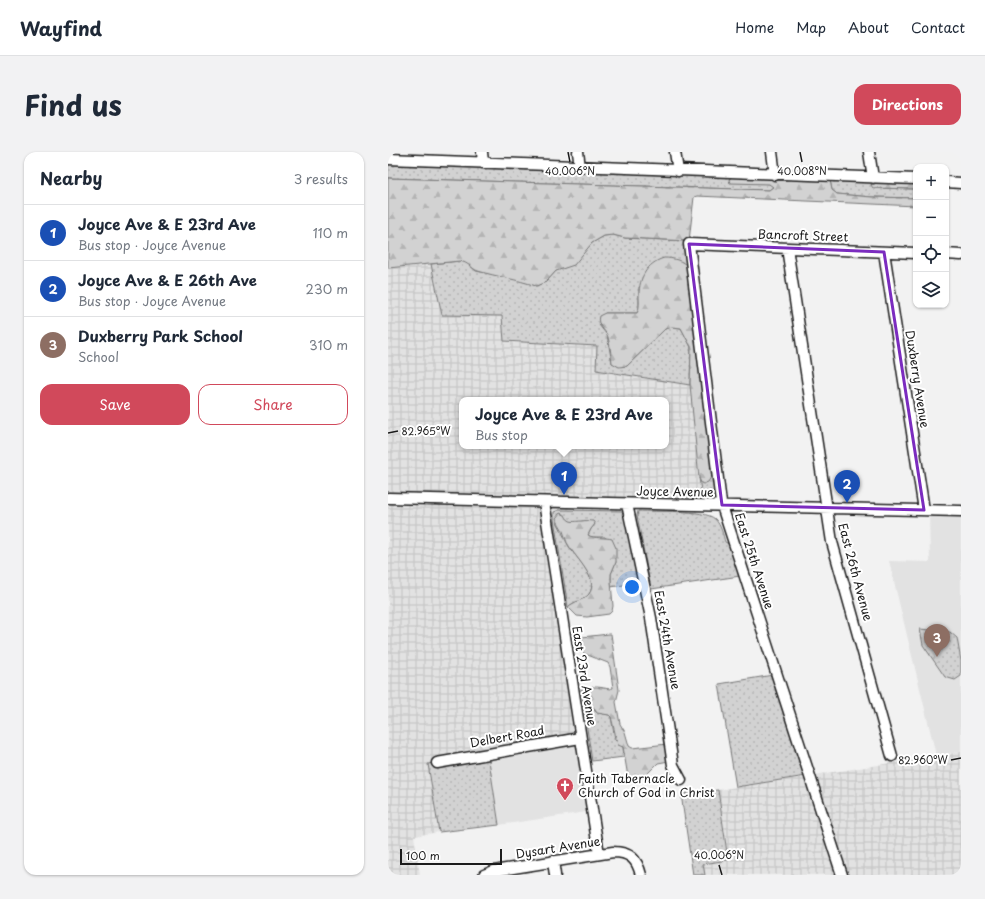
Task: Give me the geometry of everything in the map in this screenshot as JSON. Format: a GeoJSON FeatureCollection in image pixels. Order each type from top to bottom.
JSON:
{"type":"FeatureCollection","features":[{"type":"Feature","properties":{"kind":"street"},"geometry":{"type":"LineString","coordinates":[[482,152],[483,163]]}},
{"type":"Feature","properties":{"kind":"street"},"geometry":{"type":"LineString","coordinates":[[578,152],[580,167]]}},
{"type":"Feature","properties":{"kind":"street"},"geometry":{"type":"LineString","coordinates":[[675,152],[678,171]]}},
{"type":"Feature","properties":{"kind":"street"},"geometry":{"type":"LineString","coordinates":[[772,152],[775,175]]}},
{"type":"Feature","properties":{"kind":"street"},"geometry":{"type":"LineString","coordinates":[[869,152],[873,178]]}},
{"type":"Feature","properties":{"kind":"street"},"geometry":{"type":"LineString","coordinates":[[388,159],[775,175],[913,179]]}},
{"type":"Feature","properties":{"kind":"street"},"geometry":{"type":"LineString","coordinates":[[949,182],[961,182]]}},
{"type":"Feature","properties":{"kind":"street","name":"Bancroft Street"},"geometry":{"type":"LineString","coordinates":[[688,244],[913,253]]}},
{"type":"Feature","properties":{"kind":"street","name":"East 25th Avenue"},"geometry":{"type":"LineString","coordinates":[[688,244],[722,505],[842,875]]}},
{"type":"Feature","properties":{"kind":"street","name":"East 26th Avenue"},"geometry":{"type":"LineString","coordinates":[[787,248],[832,542],[892,756]]}},
{"type":"Feature","properties":{"kind":"street","name":"Duxberry Avenue"},"geometry":{"type":"LineString","coordinates":[[884,252],[924,510]]}},
{"type":"Feature","properties":{"kind":"street"},"geometry":{"type":"LineString","coordinates":[[949,254],[961,255]]}},
{"type":"Feature","properties":{"kind":"street","name":"Joyce Avenue"},"geometry":{"type":"LineString","coordinates":[[388,498],[961,511]]}},
{"type":"Feature","properties":{"kind":"street","name":"East 23rd Avenue"},"geometry":{"type":"LineString","coordinates":[[544,502],[599,854]]}},
{"type":"Feature","properties":{"kind":"street","name":"East 24th Avenue"},"geometry":{"type":"LineString","coordinates":[[627,504],[651,618],[673,765],[681,780]]}},
{"type":"Feature","properties":{"kind":"street","name":"Delbert Road"},"geometry":{"type":"LineString","coordinates":[[437,763],[580,738]]}},
{"type":"Feature","properties":{"kind":"street","name":"Dysart Avenue"},"geometry":{"type":"LineString","coordinates":[[484,875],[494,871],[553,861],[622,852],[630,855],[637,863],[641,875]]}},
{"type":"Feature","properties":{"kind":"street"},"geometry":{"type":"LineString","coordinates":[[553,861],[555,875]]}},
{"type":"Feature","properties":{"kind":"highlighted area"},"geometry":{"type":"Polygon","coordinates":[[[689,244],[884,252],[924,510],[722,505],[689,244]]]}},
{"type":"Feature","properties":{"kind":"shaded area"},"geometry":{"type":"Polygon","coordinates":[[[431,264],[442,315],[502,316],[504,341],[597,346],[596,370],[690,385],[703,513],[559,510],[554,512],[568,607],[561,608],[582,739],[428,764],[439,832],[414,836],[420,875],[388,875],[388,268],[431,264]]]}},
{"type":"Feature","properties":{"kind":"shaded area"},"geometry":{"type":"Polygon","coordinates":[[[929,509],[961,510],[961,752],[936,755],[889,561],[930,562],[929,509]]]}},
{"type":"Feature","properties":{"kind":"shaded area"},"geometry":{"type":"Polygon","coordinates":[[[582,739],[593,811],[499,825],[488,754],[582,739]]]}},
{"type":"Feature","properties":{"kind":"shaded area"},"geometry":{"type":"Polygon","coordinates":[[[961,752],[961,875],[705,875],[703,864],[728,860],[718,790],[961,752]]]}},
{"type":"Feature","properties":{"kind":"green space"},"geometry":{"type":"Polygon","coordinates":[[[388,163],[731,177],[729,180],[770,184],[773,187],[769,190],[388,178],[388,163]]]}},
{"type":"Feature","properties":{"kind":"green space"},"geometry":{"type":"Polygon","coordinates":[[[731,177],[830,180],[832,190],[837,194],[913,198],[913,206],[697,196],[694,197],[689,241],[625,238],[613,235],[604,236],[592,243],[574,265],[556,271],[546,282],[536,286],[478,271],[460,261],[388,268],[388,178],[769,190],[773,187],[769,184],[730,183],[729,180],[731,177]]]}},
{"type":"Feature","properties":{"kind":"green space"},"geometry":{"type":"Polygon","coordinates":[[[830,180],[873,182],[874,188],[913,189],[913,198],[837,194],[832,190],[830,180]]]}},
{"type":"Feature","properties":{"kind":"green space"},"geometry":{"type":"Polygon","coordinates":[[[873,182],[913,183],[913,189],[873,188],[871,185],[873,182]]]}},
{"type":"Feature","properties":{"kind":"green space"},"geometry":{"type":"Polygon","coordinates":[[[613,235],[625,238],[684,241],[688,267],[639,287],[639,310],[637,313],[605,313],[599,325],[607,335],[612,363],[627,366],[665,329],[672,327],[681,328],[691,347],[690,385],[596,370],[597,346],[504,341],[502,316],[442,315],[431,264],[460,261],[467,263],[476,271],[517,279],[536,286],[546,282],[556,271],[574,264],[592,243],[604,236],[613,235]]]}},
{"type":"Feature","properties":{"kind":"green space"},"geometry":{"type":"Polygon","coordinates":[[[664,258],[677,260],[688,267],[713,474],[708,482],[703,484],[699,478],[690,385],[691,347],[681,328],[672,327],[665,329],[627,366],[619,367],[612,363],[608,337],[598,319],[599,316],[605,313],[637,313],[639,307],[639,289],[642,277],[649,267],[658,260],[664,258]]]}},
{"type":"Feature","properties":{"kind":"green space"},"geometry":{"type":"Polygon","coordinates":[[[713,474],[718,497],[702,497],[699,478],[701,482],[713,474]]]}},
{"type":"Feature","properties":{"kind":"green space"},"geometry":{"type":"Polygon","coordinates":[[[559,510],[623,511],[642,582],[611,587],[611,574],[616,562],[605,537],[591,537],[588,535],[595,524],[583,521],[573,523],[568,520],[557,522],[568,545],[589,575],[592,588],[589,594],[582,600],[573,603],[568,607],[554,519],[554,512],[559,510]]]}},
{"type":"Feature","properties":{"kind":"green space"},"geometry":{"type":"Polygon","coordinates":[[[638,511],[690,512],[709,516],[715,519],[723,533],[725,542],[731,545],[740,576],[651,589],[637,516],[638,511]]]}},
{"type":"Feature","properties":{"kind":"green space"},"geometry":{"type":"Polygon","coordinates":[[[560,513],[565,515],[570,521],[593,521],[595,524],[588,535],[612,539],[616,548],[616,562],[611,574],[613,606],[612,611],[609,614],[587,617],[577,616],[568,607],[584,598],[589,594],[592,588],[589,576],[567,543],[556,518],[560,513]]]}},
{"type":"Feature","properties":{"kind":"green space"},"geometry":{"type":"Polygon","coordinates":[[[920,629],[950,632],[957,638],[961,661],[961,676],[955,680],[945,677],[923,645],[920,629]]]}},
{"type":"Feature","properties":{"kind":"green space"},"geometry":{"type":"Polygon","coordinates":[[[611,634],[619,690],[616,702],[620,724],[625,732],[629,746],[632,748],[667,744],[669,761],[658,763],[645,776],[630,779],[628,777],[623,747],[618,745],[611,717],[609,715],[597,713],[586,696],[585,691],[593,687],[613,688],[608,663],[585,654],[582,651],[582,637],[611,634]]]}},
{"type":"Feature","properties":{"kind":"green space"},"geometry":{"type":"Polygon","coordinates":[[[773,675],[806,776],[736,787],[719,684],[773,675]]]}},
{"type":"Feature","properties":{"kind":"green space"},"geometry":{"type":"Polygon","coordinates":[[[588,688],[585,691],[594,710],[598,713],[609,715],[611,717],[615,739],[623,747],[624,757],[592,761],[581,689],[588,688]]]}},
{"type":"Feature","properties":{"kind":"green space"},"geometry":{"type":"Polygon","coordinates":[[[488,754],[499,825],[439,832],[428,764],[488,754]]]}},
{"type":"Feature","properties":{"kind":"green space"},"geometry":{"type":"Polygon","coordinates":[[[718,790],[728,860],[703,864],[705,875],[693,875],[681,794],[718,790]]]}},
{"type":"Feature","properties":{"kind":"place","name":"Joyce Ave & E 23rd Ave"},"geometry":{"type":"Point","coordinates":[564,495]}},
{"type":"Feature","properties":{"kind":"place","name":"Joyce Ave & E 26th Ave"},"geometry":{"type":"Point","coordinates":[847,503]}},
{"type":"Feature","properties":{"kind":"place","name":"Duxberry Park School"},"geometry":{"type":"Point","coordinates":[937,657]}},
{"type":"Feature","properties":{"kind":"place","name":"Faith Tabernacle Church of God in Christ"},"geometry":{"type":"Point","coordinates":[565,801]}}]}
